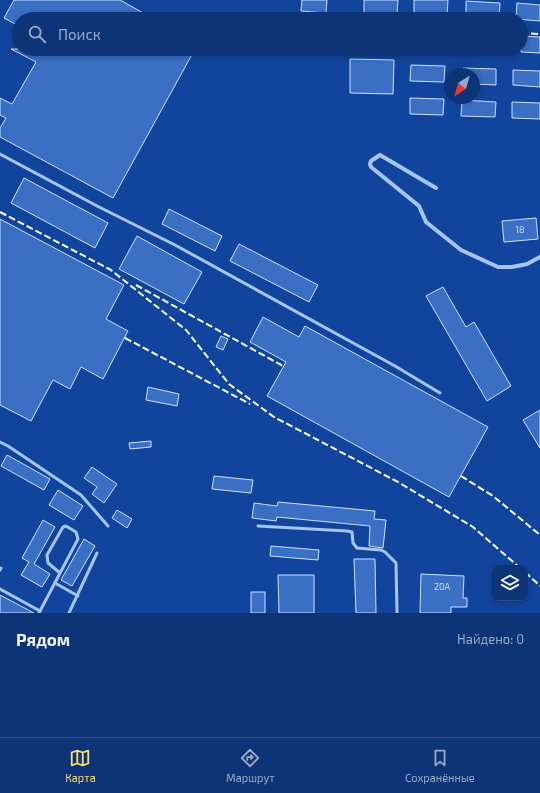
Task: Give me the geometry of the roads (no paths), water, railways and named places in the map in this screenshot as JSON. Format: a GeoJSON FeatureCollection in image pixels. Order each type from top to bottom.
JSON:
{"type":"FeatureCollection","features":[{"type":"Feature","properties":{"kind":"street"},"geometry":{"type":"LineString","coordinates":[[436,188],[380,155],[371,161],[371,167],[419,206],[426,222],[461,250],[498,267],[512,267],[527,264],[540,257]]}},
{"type":"Feature","properties":{"kind":"lane"},"geometry":{"type":"LineString","coordinates":[[0,154],[99,207],[175,245],[395,366],[440,393]]}},
{"type":"Feature","properties":{"kind":"lane"},"geometry":{"type":"LineString","coordinates":[[0,442],[81,495],[108,526]]}},
{"type":"Feature","properties":{"kind":"lane"},"geometry":{"type":"LineString","coordinates":[[0,590],[39,612],[55,583],[78,539],[76,532],[66,526],[63,527],[46,555],[48,563],[60,573]]}},
{"type":"Feature","properties":{"kind":"lane"},"geometry":{"type":"LineString","coordinates":[[258,526],[348,531],[352,532],[353,543],[357,548],[381,550],[385,552],[396,563],[397,613]]}},
{"type":"Feature","properties":{"kind":"lane"},"geometry":{"type":"LineString","coordinates":[[69,613],[97,553]]}},
{"type":"Feature","properties":{"kind":"lane"},"geometry":{"type":"LineString","coordinates":[[55,583],[78,596]]}},
{"type":"Feature","properties":{"kind":"railway"},"geometry":{"type":"LineString","coordinates":[[528,33],[540,34]]}},
{"type":"Feature","properties":{"kind":"railway"},"geometry":{"type":"LineString","coordinates":[[0,212],[111,270],[186,330],[229,384],[274,417],[398,482],[473,527],[517,565]]}},
{"type":"Feature","properties":{"kind":"railway"},"geometry":{"type":"LineString","coordinates":[[136,285],[283,366]]}},
{"type":"Feature","properties":{"kind":"railway"},"geometry":{"type":"LineString","coordinates":[[125,338],[250,404]]}},
{"type":"Feature","properties":{"kind":"railway"},"geometry":{"type":"LineString","coordinates":[[461,476],[493,496],[540,535]]}},
{"type":"Feature","properties":{"kind":"railway"},"geometry":{"type":"LineString","coordinates":[[528,575],[540,586]]}}]}
